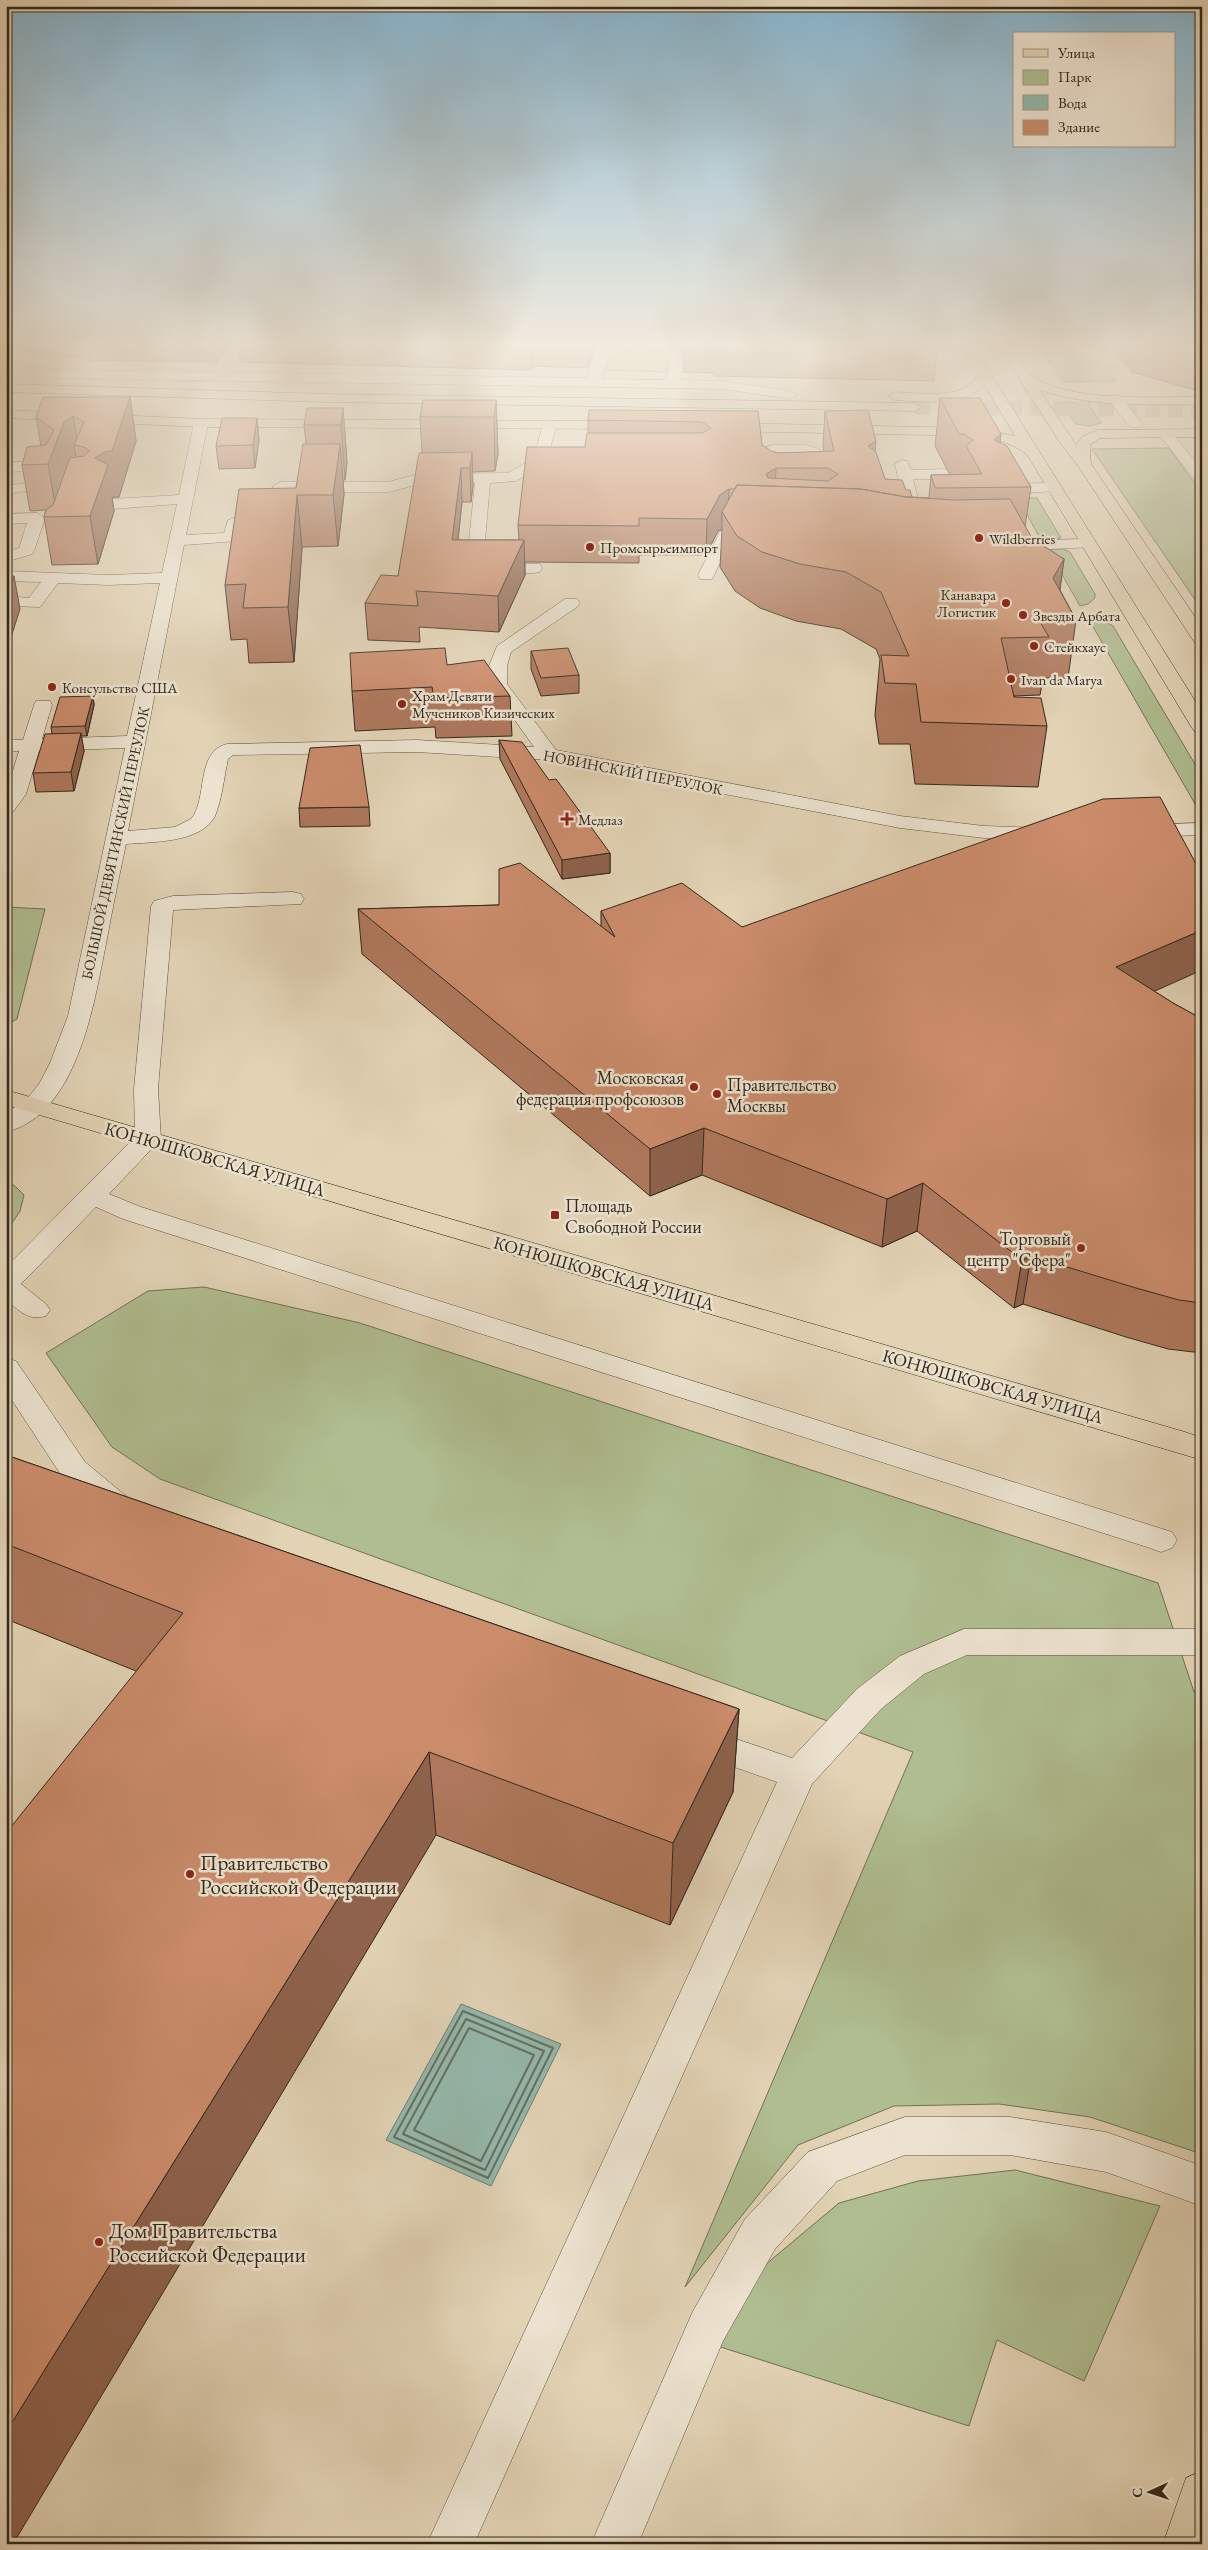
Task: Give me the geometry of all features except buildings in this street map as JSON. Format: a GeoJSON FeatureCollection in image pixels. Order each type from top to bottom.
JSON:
{"type":"FeatureCollection","features":[{"type":"Feature","properties":{"kind":"main road"},"geometry":{"type":"LineString","coordinates":[[1041,466],[1202,728]]}},
{"type":"Feature","properties":{"kind":"main road"},"geometry":{"type":"LineString","coordinates":[[1085,466],[1202,640]]}},
{"type":"Feature","properties":{"kind":"main road","name":"КОНЮШКОВСКАЯ УЛИЦА"},"geometry":{"type":"LineString","coordinates":[[6,1097],[1188,1441],[1202,1449]]}},
{"type":"Feature","properties":{"kind":"main road"},"geometry":{"type":"LineString","coordinates":[[1188,1441],[1202,1460]]}},
{"type":"Feature","properties":{"kind":"main road"},"geometry":{"type":"LineString","coordinates":[[1186,2544],[1202,2494]]}},
{"type":"Feature","properties":{"kind":"street"},"geometry":{"type":"LineString","coordinates":[[6,468],[39,466],[52,474],[47,487],[11,488],[6,494]]}},
{"type":"Feature","properties":{"kind":"street","name":"БОЛЬШОЙ ДЕВЯТИНСКИЙ ПЕРЕУЛОК"},"geometry":{"type":"LineString","coordinates":[[6,1125],[34,1106],[53,1082],[69,1048],[80,1016],[193,466]]}},
{"type":"Feature","properties":{"kind":"street"},"geometry":{"type":"LineString","coordinates":[[280,487],[389,487],[418,479],[511,478],[531,466]]}},
{"type":"Feature","properties":{"kind":"street"},"geometry":{"type":"LineString","coordinates":[[768,466],[770,477],[776,481],[796,484],[825,481],[819,466]]}},
{"type":"Feature","properties":{"kind":"street"},"geometry":{"type":"LineString","coordinates":[[1191,466],[1202,480]]}},
{"type":"Feature","properties":{"kind":"street"},"geometry":{"type":"LineString","coordinates":[[920,538],[904,469],[950,474]]}},
{"type":"Feature","properties":{"kind":"street"},"geometry":{"type":"LineString","coordinates":[[1026,473],[1045,472]]}},
{"type":"Feature","properties":{"kind":"street"},"geometry":{"type":"LineString","coordinates":[[483,478],[474,569],[534,568]]}},
{"type":"Feature","properties":{"kind":"street"},"geometry":{"type":"LineString","coordinates":[[998,489],[1054,488]]}},
{"type":"Feature","properties":{"kind":"street"},"geometry":{"type":"LineString","coordinates":[[908,491],[928,490]]}},
{"type":"Feature","properties":{"kind":"street"},"geometry":{"type":"LineString","coordinates":[[113,500],[186,499]]}},
{"type":"Feature","properties":{"kind":"street"},"geometry":{"type":"LineString","coordinates":[[6,519],[37,518],[26,551],[6,557]]}},
{"type":"Feature","properties":{"kind":"street"},"geometry":{"type":"LineString","coordinates":[[177,540],[231,538],[234,523]]}},
{"type":"Feature","properties":{"kind":"street"},"geometry":{"type":"LineString","coordinates":[[706,575],[728,532],[767,534]]}},
{"type":"Feature","properties":{"kind":"street"},"geometry":{"type":"LineString","coordinates":[[988,546],[1089,544]]}},
{"type":"Feature","properties":{"kind":"street"},"geometry":{"type":"LineString","coordinates":[[6,576],[108,580],[169,578]]}},
{"type":"Feature","properties":{"kind":"street"},"geometry":{"type":"LineString","coordinates":[[6,601],[34,602],[53,578]]}},
{"type":"Feature","properties":{"kind":"street"},"geometry":{"type":"LineString","coordinates":[[549,754],[498,684],[498,666],[503,650],[571,603]]}},
{"type":"Feature","properties":{"kind":"street"},"geometry":{"type":"LineString","coordinates":[[6,808],[16,794],[44,705]]}},
{"type":"Feature","properties":{"kind":"street"},"geometry":{"type":"LineString","coordinates":[[6,746],[136,742]]}},
{"type":"Feature","properties":{"kind":"street","name":"НОВИНСКИЙ ПЕРЕУЛОК"},"geometry":{"type":"LineString","coordinates":[[116,838],[176,833],[194,827],[203,819],[221,753],[235,748],[417,746],[549,754],[669,780],[900,822],[984,832],[1066,834]]}},
{"type":"Feature","properties":{"kind":"street"},"geometry":{"type":"LineString","coordinates":[[1121,832],[1202,829]]}},
{"type":"Feature","properties":{"kind":"street"},"geometry":{"type":"LineString","coordinates":[[36,1310],[6,1284],[148,1139],[146,1089],[162,906],[168,903],[293,899]]}},
{"type":"Feature","properties":{"kind":"street"},"geometry":{"type":"LineString","coordinates":[[92,1196],[132,1213],[1161,1540]]}},
{"type":"Feature","properties":{"kind":"street"},"geometry":{"type":"LineString","coordinates":[[6,1368],[74,1470],[120,1508],[147,1521]]}},
{"type":"Feature","properties":{"kind":"street"},"geometry":{"type":"LineString","coordinates":[[450,2544],[798,1775],[869,1699],[912,1664],[964,1642],[1202,1642]]}},
{"type":"Feature","properties":{"kind":"street"},"geometry":{"type":"LineString","coordinates":[[666,1728],[798,1775]]}},
{"type":"Feature","properties":{"kind":"street"},"geometry":{"type":"LineString","coordinates":[[614,2544],[708,2326],[760,2234],[823,2166],[905,2136],[1010,2136],[1106,2152],[1202,2186]]}},
{"type":"Feature","properties":{"kind":"green space"},"geometry":{"type":"Polygon","coordinates":[[[1104,466],[1182,466],[1202,494],[1202,610],[1104,466]]]}},
{"type":"Feature","properties":{"kind":"green space"},"geometry":{"type":"Polygon","coordinates":[[[1018,498],[1037,498],[1061,538],[1041,540],[1018,498]]]}},
{"type":"Feature","properties":{"kind":"green space"},"geometry":{"type":"Polygon","coordinates":[[[1063,549],[1070,552],[1095,594],[1095,598],[1088,604],[1080,606],[1048,550],[1063,549]]]}},
{"type":"Feature","properties":{"kind":"green space"},"geometry":{"type":"Polygon","coordinates":[[[1088,618],[1102,620],[1113,626],[1202,776],[1202,816],[1088,618]]]}},
{"type":"Feature","properties":{"kind":"green space"},"geometry":{"type":"Polygon","coordinates":[[[6,907],[45,909],[17,1019],[6,1025],[6,907]]]}},
{"type":"Feature","properties":{"kind":"green space"},"geometry":{"type":"Polygon","coordinates":[[[6,1182],[15,1186],[24,1195],[20,1211],[6,1232],[6,1182]]]}},
{"type":"Feature","properties":{"kind":"green space"},"geometry":{"type":"Polygon","coordinates":[[[204,1287],[360,1323],[1158,1583],[1194,1692],[1202,1693],[1202,2154],[1090,2117],[999,2104],[894,2106],[798,2145],[685,2287],[913,1752],[160,1479],[112,1447],[46,1353],[148,1291],[204,1287]]]}},
{"type":"Feature","properties":{"kind":"green space"},"geometry":{"type":"Polygon","coordinates":[[[1015,2170],[1160,2206],[1084,2381],[997,2340],[969,2426],[711,2344],[759,2270],[839,2203],[918,2181],[1015,2170]]]}},
{"type":"Feature","properties":{"kind":"water"},"geometry":{"type":"Polygon","coordinates":[[[461,2004],[561,2044],[491,2186],[386,2140],[461,2004]]]}},
{"type":"Feature","properties":{"kind":"place","name":"Wildberries"},"geometry":{"type":"Point","coordinates":[979,538]}},
{"type":"Feature","properties":{"kind":"place","name":"Промсырьеимпорт"},"geometry":{"type":"Point","coordinates":[590,547]}},
{"type":"Feature","properties":{"kind":"place","name":"Канавара Логистик"},"geometry":{"type":"Point","coordinates":[1006,603]}},
{"type":"Feature","properties":{"kind":"place","name":"Звезды Арбата"},"geometry":{"type":"Point","coordinates":[1023,615]}},
{"type":"Feature","properties":{"kind":"place","name":"Стейкхаус"},"geometry":{"type":"Point","coordinates":[1034,646]}},
{"type":"Feature","properties":{"kind":"place","name":"Ivan da Marya"},"geometry":{"type":"Point","coordinates":[1011,679]}},
{"type":"Feature","properties":{"kind":"place","name":"Консульство США"},"geometry":{"type":"Point","coordinates":[52,687]}},
{"type":"Feature","properties":{"kind":"place","name":"Храм Девяти Мучеников Кизических"},"geometry":{"type":"Point","coordinates":[402,704]}},
{"type":"Feature","properties":{"kind":"place","name":"Медлаз"},"geometry":{"type":"Point","coordinates":[567,819]}},
{"type":"Feature","properties":{"kind":"place","name":"Московская федерация профсоюзов"},"geometry":{"type":"Point","coordinates":[694,1087]}},
{"type":"Feature","properties":{"kind":"place","name":"Правительство Москвы"},"geometry":{"type":"Point","coordinates":[717,1094]}},
{"type":"Feature","properties":{"kind":"place","name":"Площадь Свободной России"},"geometry":{"type":"Point","coordinates":[555,1215]}},
{"type":"Feature","properties":{"kind":"place","name":"Торговый центр \"Сфера\""},"geometry":{"type":"Point","coordinates":[1081,1248]}},
{"type":"Feature","properties":{"kind":"place","name":"Правительство Российской Федерации"},"geometry":{"type":"Point","coordinates":[190,1874]}},
{"type":"Feature","properties":{"kind":"place","name":"Дом Правительства Российской Федерации"},"geometry":{"type":"Point","coordinates":[99,2242]}}]}
